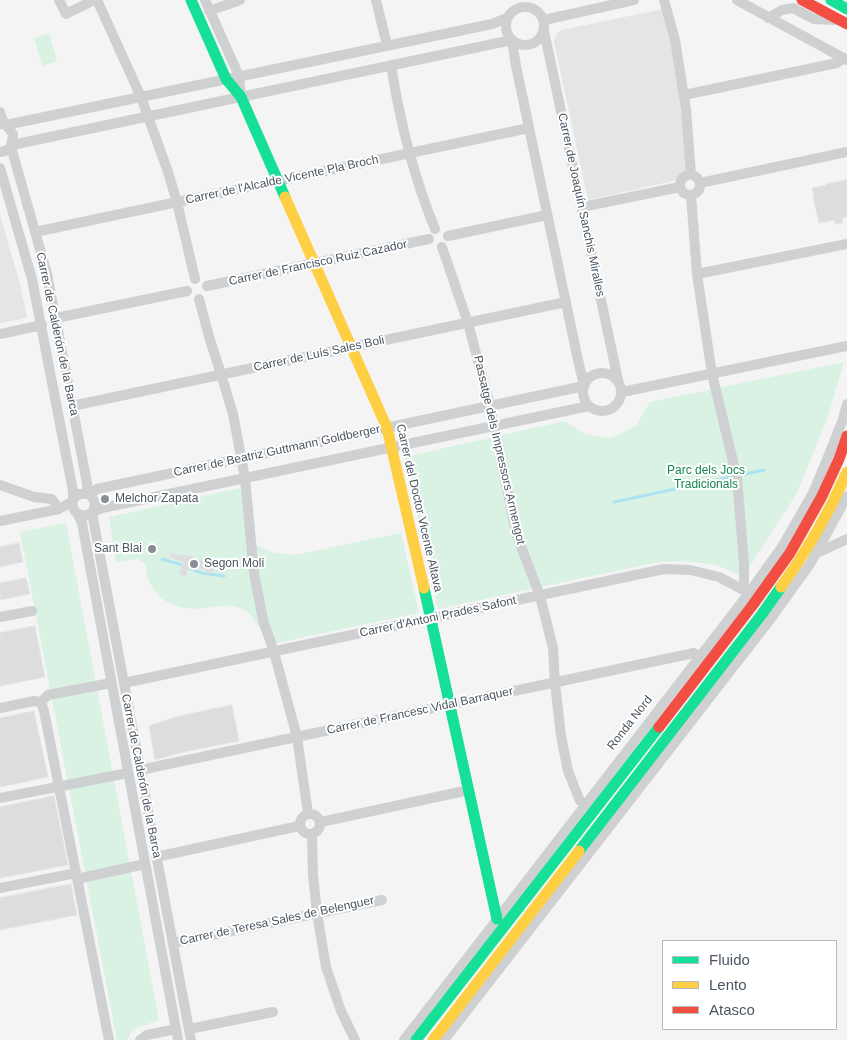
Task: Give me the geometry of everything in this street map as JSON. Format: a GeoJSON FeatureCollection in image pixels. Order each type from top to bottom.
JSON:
{"type":"FeatureCollection","features":[{"type":"Feature","properties":{"kind":"main road","name":"Carrer del Doctor Vicente Altava"},"geometry":{"type":"LineString","coordinates":[[191,0],[226,79],[241,97],[387,428],[497,919]]}},
{"type":"Feature","properties":{"kind":"main road"},"geometry":{"type":"LineString","coordinates":[[802,0],[843,22]]}},
{"type":"Feature","properties":{"kind":"main road"},"geometry":{"type":"LineString","coordinates":[[831,0],[847,9]]}},
{"type":"Feature","properties":{"kind":"main road","name":"Ronda Nord"},"geometry":{"type":"LineString","coordinates":[[416,1040],[730,634],[790,553],[822,496],[847,436]]}},
{"type":"Feature","properties":{"kind":"main road"},"geometry":{"type":"LineString","coordinates":[[432,1040],[762,614],[801,559],[835,499],[847,472]]}},
{"type":"Feature","properties":{"kind":"street"},"geometry":{"type":"LineString","coordinates":[[60,0],[66,14],[96,0],[148,116],[177,202],[195,279]]}},
{"type":"Feature","properties":{"kind":"street","name":"Carrer del Doctor Vicente Altava"},"geometry":{"type":"LineString","coordinates":[[205,0],[239,76],[241,97]]}},
{"type":"Feature","properties":{"kind":"street"},"geometry":{"type":"LineString","coordinates":[[209,10],[240,0]]}},
{"type":"Feature","properties":{"kind":"street"},"geometry":{"type":"LineString","coordinates":[[376,0],[387,46]]}},
{"type":"Feature","properties":{"kind":"street"},"geometry":{"type":"LineString","coordinates":[[544,20],[634,0]]}},
{"type":"Feature","properties":{"kind":"street"},"geometry":{"type":"LineString","coordinates":[[664,0],[675,40],[684,96],[691,175]]}},
{"type":"Feature","properties":{"kind":"street"},"geometry":{"type":"LineString","coordinates":[[737,0],[846,59]]}},
{"type":"Feature","properties":{"kind":"street"},"geometry":{"type":"LineString","coordinates":[[0,112],[3,124],[141,97],[492,24],[507,18],[514,9],[526,6],[537,10],[544,20],[544,31],[537,42],[525,46],[512,41],[391,65],[11,146],[0,152]]}},
{"type":"Feature","properties":{"kind":"street"},"geometry":{"type":"LineString","coordinates":[[768,18],[782,10],[792,8],[814,19],[843,22]]}},
{"type":"Feature","properties":{"kind":"street"},"geometry":{"type":"LineString","coordinates":[[507,18],[506,30],[512,41],[584,386],[583,397],[589,406],[599,411],[610,410],[618,403],[622,392],[618,380],[606,373],[593,375],[584,386]]}},
{"type":"Feature","properties":{"kind":"street","name":"Carrer de Joaquín Sanchis Miralles"},"geometry":{"type":"LineString","coordinates":[[544,31],[618,380]]}},
{"type":"Feature","properties":{"kind":"street"},"geometry":{"type":"LineString","coordinates":[[684,96],[837,63],[846,59]]}},
{"type":"Feature","properties":{"kind":"street"},"geometry":{"type":"LineString","coordinates":[[391,65],[396,100],[408,153],[422,197],[435,229]]}},
{"type":"Feature","properties":{"kind":"street","name":"Carrer de Calderón de la Barca"},"geometry":{"type":"LineString","coordinates":[[3,124],[13,134],[11,146],[47,274],[88,494]]}},
{"type":"Feature","properties":{"kind":"street","name":"Carrer de l'Alcalde Vicente Pla Broch"},"geometry":{"type":"LineString","coordinates":[[34,232],[529,128]]}},
{"type":"Feature","properties":{"kind":"street"},"geometry":{"type":"LineString","coordinates":[[700,183],[847,152]]}},
{"type":"Feature","properties":{"kind":"street","name":"Carrer de Calderón de la Barca"},"geometry":{"type":"LineString","coordinates":[[0,168],[32,279],[73,491],[73,500]]}},
{"type":"Feature","properties":{"kind":"street"},"geometry":{"type":"LineString","coordinates":[[691,175],[697,177],[700,183],[699,192],[691,196],[683,194],[680,187],[682,178],[691,175]]}},
{"type":"Feature","properties":{"kind":"street"},"geometry":{"type":"LineString","coordinates":[[582,207],[680,187]]}},
{"type":"Feature","properties":{"kind":"street"},"geometry":{"type":"LineString","coordinates":[[691,196],[702,273],[712,374],[736,476],[747,591]]}},
{"type":"Feature","properties":{"kind":"street"},"geometry":{"type":"LineString","coordinates":[[448,236],[547,215]]}},
{"type":"Feature","properties":{"kind":"street"},"geometry":{"type":"LineString","coordinates":[[435,229],[443,229],[448,236],[447,243],[442,247],[433,246],[429,239],[430,233],[435,229]]}},
{"type":"Feature","properties":{"kind":"street","name":"Carrer de Francisco Ruiz Cazador"},"geometry":{"type":"LineString","coordinates":[[207,286],[429,239]]}},
{"type":"Feature","properties":{"kind":"street"},"geometry":{"type":"LineString","coordinates":[[702,273],[847,244]]}},
{"type":"Feature","properties":{"kind":"street","name":"Passatge dels Impressors Armengot"},"geometry":{"type":"LineString","coordinates":[[442,247],[468,323],[490,406],[516,533],[540,596],[553,648],[554,683],[561,736],[568,771],[580,801]]}},
{"type":"Feature","properties":{"kind":"street"},"geometry":{"type":"LineString","coordinates":[[195,279],[203,281],[207,286],[206,294],[199,299],[192,298],[187,291],[189,282],[195,279]]}},
{"type":"Feature","properties":{"kind":"street"},"geometry":{"type":"LineString","coordinates":[[56,318],[187,291]]}},
{"type":"Feature","properties":{"kind":"street"},"geometry":{"type":"LineString","coordinates":[[199,299],[233,414],[245,478],[254,573],[263,620],[274,652],[297,737],[308,813]]}},
{"type":"Feature","properties":{"kind":"street","name":"Carrer de Luís Sales Boli"},"geometry":{"type":"LineString","coordinates":[[72,406],[566,302]]}},
{"type":"Feature","properties":{"kind":"street"},"geometry":{"type":"LineString","coordinates":[[0,334],[42,325]]}},
{"type":"Feature","properties":{"kind":"street"},"geometry":{"type":"LineString","coordinates":[[622,392],[847,346]]}},
{"type":"Feature","properties":{"kind":"street","name":"Carrer de Beatriz Guttmann Goldberger"},"geometry":{"type":"LineString","coordinates":[[88,494],[97,489],[584,386]]}},
{"type":"Feature","properties":{"kind":"street","name":"Ronda Nord"},"geometry":{"type":"LineString","coordinates":[[404,1040],[782,547],[813,493],[843,419],[847,404]]}},
{"type":"Feature","properties":{"kind":"street","name":"Carrer de Beatriz Guttmann Goldberger"},"geometry":{"type":"LineString","coordinates":[[92,512],[102,508],[589,406]]}},
{"type":"Feature","properties":{"kind":"street"},"geometry":{"type":"LineString","coordinates":[[0,485],[34,496],[52,499],[59,510]]}},
{"type":"Feature","properties":{"kind":"street"},"geometry":{"type":"LineString","coordinates":[[0,521],[59,510],[85,516],[92,512],[95,505],[94,499],[88,494],[79,494],[59,510]]}},
{"type":"Feature","properties":{"kind":"street"},"geometry":{"type":"LineString","coordinates":[[444,1040],[769,621],[810,564],[847,496]]}},
{"type":"Feature","properties":{"kind":"street"},"geometry":{"type":"LineString","coordinates":[[73,500],[72,507],[77,514]]}},
{"type":"Feature","properties":{"kind":"street","name":"Carrer de Calderón de la Barca"},"geometry":{"type":"LineString","coordinates":[[92,512],[191,1040]]}},
{"type":"Feature","properties":{"kind":"street","name":"Carrer de Calderón de la Barca"},"geometry":{"type":"LineString","coordinates":[[77,514],[82,523],[178,1040]]}},
{"type":"Feature","properties":{"kind":"street"},"geometry":{"type":"LineString","coordinates":[[815,554],[847,539]]}},
{"type":"Feature","properties":{"kind":"street","name":"Carrer d'Antoni Prades Safont"},"geometry":{"type":"LineString","coordinates":[[124,683],[664,570],[690,570],[719,577],[747,591]]}},
{"type":"Feature","properties":{"kind":"street"},"geometry":{"type":"LineString","coordinates":[[0,617],[32,611]]}},
{"type":"Feature","properties":{"kind":"street","name":"Carrer de Francesc Vidal Barraquer"},"geometry":{"type":"LineString","coordinates":[[140,770],[694,653],[700,656]]}},
{"type":"Feature","properties":{"kind":"street"},"geometry":{"type":"LineString","coordinates":[[41,702],[48,695],[111,683]]}},
{"type":"Feature","properties":{"kind":"street"},"geometry":{"type":"LineString","coordinates":[[0,708],[34,701],[41,702]]}},
{"type":"Feature","properties":{"kind":"street"},"geometry":{"type":"LineString","coordinates":[[41,702],[109,1040]]}},
{"type":"Feature","properties":{"kind":"street"},"geometry":{"type":"LineString","coordinates":[[0,798],[128,773]]}},
{"type":"Feature","properties":{"kind":"street"},"geometry":{"type":"LineString","coordinates":[[321,822],[469,790]]}},
{"type":"Feature","properties":{"kind":"street"},"geometry":{"type":"LineString","coordinates":[[308,813],[316,815],[321,822],[319,831],[312,835],[304,834],[299,826],[301,818],[308,813]]}},
{"type":"Feature","properties":{"kind":"street"},"geometry":{"type":"LineString","coordinates":[[156,857],[299,826]]}},
{"type":"Feature","properties":{"kind":"street"},"geometry":{"type":"LineString","coordinates":[[312,835],[313,875],[326,967],[341,1011],[355,1040]]}},
{"type":"Feature","properties":{"kind":"street"},"geometry":{"type":"LineString","coordinates":[[0,888],[145,864]]}},
{"type":"Feature","properties":{"kind":"street","name":"Carrer de Teresa Sales de Belenguer"},"geometry":{"type":"LineString","coordinates":[[173,943],[382,900]]}},
{"type":"Feature","properties":{"kind":"street"},"geometry":{"type":"LineString","coordinates":[[189,1029],[273,1012]]}},
{"type":"Feature","properties":{"kind":"street"},"geometry":{"type":"LineString","coordinates":[[140,1040],[147,1035],[176,1029]]}},
{"type":"Feature","properties":{"kind":"shaded area"},"geometry":{"type":"Polygon","coordinates":[[[663,9],[678,74],[689,171],[681,174],[677,180],[588,200],[554,42],[556,35],[561,30],[663,9]]]}},
{"type":"Feature","properties":{"kind":"shaded area"},"geometry":{"type":"Polygon","coordinates":[[[0,215],[20,284],[27,318],[0,323],[0,215]]]}},
{"type":"Feature","properties":{"kind":"green space"},"geometry":{"type":"Polygon","coordinates":[[[49,33],[57,61],[42,66],[34,38],[49,33]]]}},
{"type":"Feature","properties":{"kind":"green space","name":"Parc dels Jocs Tradicionals"},"geometry":{"type":"Polygon","coordinates":[[[844,362],[827,420],[797,493],[743,577],[717,565],[686,561],[658,562],[438,609],[405,457],[565,421],[585,434],[611,438],[636,426],[650,402],[844,362]]]}},
{"type":"Feature","properties":{"kind":"green space"},"geometry":{"type":"Polygon","coordinates":[[[250,486],[255,545],[274,553],[295,555],[401,533],[419,613],[267,645],[254,619],[240,608],[227,606],[197,609],[179,607],[164,600],[152,588],[147,577],[145,564],[138,559],[116,562],[109,517],[250,486]]]}},
{"type":"Feature","properties":{"kind":"green space"},"geometry":{"type":"Polygon","coordinates":[[[66,523],[159,1020],[133,1029],[127,1040],[117,1040],[20,532],[66,523]]]}},
{"type":"Feature","properties":{"kind":"building"},"geometry":{"type":"Polygon","coordinates":[[[847,180],[847,217],[842,218],[843,223],[835,224],[834,220],[819,223],[812,188],[847,180]]]}},
{"type":"Feature","properties":{"kind":"building"},"geometry":{"type":"Polygon","coordinates":[[[19,543],[23,562],[0,567],[0,547],[19,543]]]}},
{"type":"Feature","properties":{"kind":"building","name":"Segon Molí"},"geometry":{"type":"Polygon","coordinates":[[[171,553],[193,557],[215,567],[212,573],[190,565],[185,577],[179,573],[183,562],[170,557],[171,553]]]}},
{"type":"Feature","properties":{"kind":"building"},"geometry":{"type":"Polygon","coordinates":[[[26,578],[30,594],[0,600],[0,583],[26,578]]]}},
{"type":"Feature","properties":{"kind":"building"},"geometry":{"type":"Polygon","coordinates":[[[35,626],[45,677],[0,686],[0,633],[35,626]]]}},
{"type":"Feature","properties":{"kind":"building"},"geometry":{"type":"Polygon","coordinates":[[[232,705],[239,741],[155,760],[149,726],[175,717],[232,705]]]}},
{"type":"Feature","properties":{"kind":"building"},"geometry":{"type":"Polygon","coordinates":[[[34,711],[48,777],[0,787],[0,718],[34,711]]]}},
{"type":"Feature","properties":{"kind":"building"},"geometry":{"type":"Polygon","coordinates":[[[54,796],[68,865],[0,878],[0,807],[54,796]]]}},
{"type":"Feature","properties":{"kind":"building"},"geometry":{"type":"Polygon","coordinates":[[[71,884],[77,915],[0,930],[0,898],[71,884]]]}},
{"type":"Feature","properties":{"kind":"waterway"},"geometry":{"type":"LineString","coordinates":[[614,502],[764,470]]}},
{"type":"Feature","properties":{"kind":"waterway"},"geometry":{"type":"LineString","coordinates":[[162,559],[182,565]]}},
{"type":"Feature","properties":{"kind":"waterway"},"geometry":{"type":"LineString","coordinates":[[189,568],[202,573],[224,576]]}},
{"type":"Feature","properties":{"kind":"traffic: fast"},"geometry":{"type":"LineString","coordinates":[[191,0],[226,79],[241,97],[285,197]]}},
{"type":"Feature","properties":{"kind":"traffic: fast"},"geometry":{"type":"LineString","coordinates":[[831,0],[847,9]]}},
{"type":"Feature","properties":{"kind":"traffic: fast"},"geometry":{"type":"LineString","coordinates":[[579,851],[781,587]]}},
{"type":"Feature","properties":{"kind":"traffic: fast"},"geometry":{"type":"LineString","coordinates":[[424,588],[497,919]]}},
{"type":"Feature","properties":{"kind":"traffic: fast"},"geometry":{"type":"LineString","coordinates":[[416,1040],[659,727]]}},
{"type":"Feature","properties":{"kind":"traffic: slow"},"geometry":{"type":"LineString","coordinates":[[285,197],[387,428],[424,588]]}},
{"type":"Feature","properties":{"kind":"traffic: slow"},"geometry":{"type":"LineString","coordinates":[[781,587],[817,531],[847,472]]}},
{"type":"Feature","properties":{"kind":"traffic: slow"},"geometry":{"type":"LineString","coordinates":[[433,1040],[579,851]]}},
{"type":"Feature","properties":{"kind":"traffic: jam"},"geometry":{"type":"LineString","coordinates":[[802,0],[847,24]]}},
{"type":"Feature","properties":{"kind":"traffic: jam"},"geometry":{"type":"LineString","coordinates":[[659,727],[752,606],[790,553],[822,496],[847,436]]}},
{"type":"Feature","properties":{"kind":"place","name":"Melchor Zapata"},"geometry":{"type":"Point","coordinates":[105,499]}},
{"type":"Feature","properties":{"kind":"place","name":"Sant Blai"},"geometry":{"type":"Point","coordinates":[152,549]}},
{"type":"Feature","properties":{"kind":"place","name":"Segon Molí"},"geometry":{"type":"Point","coordinates":[194,564]}}]}
